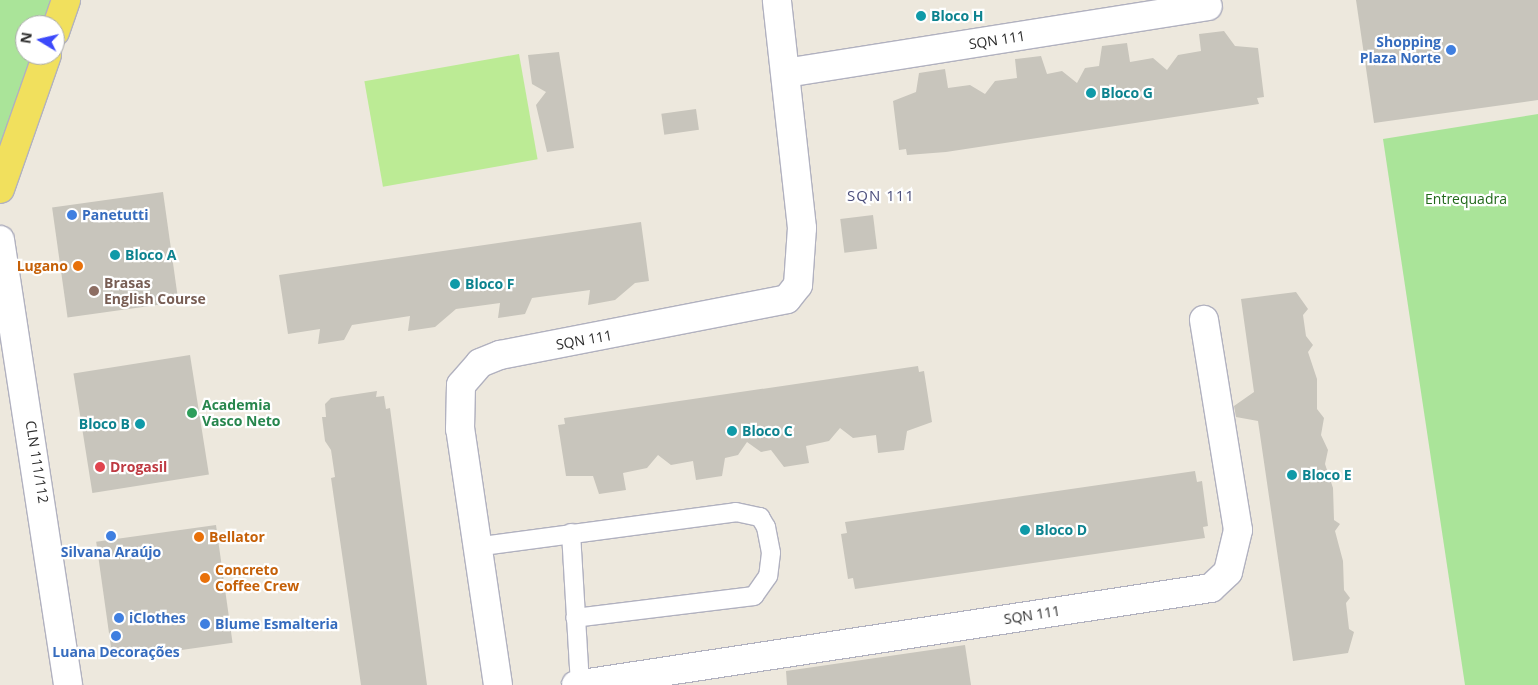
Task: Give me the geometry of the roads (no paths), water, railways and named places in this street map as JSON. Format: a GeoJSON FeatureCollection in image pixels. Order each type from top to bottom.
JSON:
{"type":"FeatureCollection","features":[{"type":"Feature","properties":{"kind":"main road"},"geometry":{"type":"LineString","coordinates":[[61,15],[66,0]]}},
{"type":"Feature","properties":{"kind":"main road"},"geometry":{"type":"LineString","coordinates":[[0,189],[43,65]]}},
{"type":"Feature","properties":{"kind":"street","name":"SQN 111"},"geometry":{"type":"LineString","coordinates":[[498,685],[475,547],[459,400],[462,385],[480,363],[500,355],[772,306],[788,299],[798,284],[802,228],[777,0]]}},
{"type":"Feature","properties":{"kind":"street","name":"SQN 111"},"geometry":{"type":"LineString","coordinates":[[786,73],[1208,6]]}},
{"type":"Feature","properties":{"kind":"street","name":"CLN 111/112"},"geometry":{"type":"LineString","coordinates":[[0,240],[68,685]]}},
{"type":"Feature","properties":{"kind":"street","name":"SQN 111"},"geometry":{"type":"LineString","coordinates":[[578,685],[1210,588],[1228,572],[1238,530],[1204,320]]}},
{"type":"Feature","properties":{"kind":"lane"},"geometry":{"type":"LineString","coordinates":[[475,547],[750,513],[760,517],[766,528],[771,554],[763,589],[754,596],[575,618]]}},
{"type":"Feature","properties":{"kind":"lane"},"geometry":{"type":"LineString","coordinates":[[571,534],[578,685]]}},
{"type":"Feature","properties":{"kind":"place","name":"Bloco H"},"geometry":{"type":"Point","coordinates":[921,16]}},
{"type":"Feature","properties":{"kind":"place","name":"Shopping Plaza Norte"},"geometry":{"type":"Point","coordinates":[1451,50]}},
{"type":"Feature","properties":{"kind":"place","name":"Bloco G"},"geometry":{"type":"Point","coordinates":[1091,93]}},
{"type":"Feature","properties":{"kind":"place","name":"Panetutti"},"geometry":{"type":"Point","coordinates":[72,215]}},
{"type":"Feature","properties":{"kind":"place","name":"Bloco A"},"geometry":{"type":"Point","coordinates":[115,255]}},
{"type":"Feature","properties":{"kind":"place","name":"Lugano"},"geometry":{"type":"Point","coordinates":[78,266]}},
{"type":"Feature","properties":{"kind":"place","name":"Bloco F"},"geometry":{"type":"Point","coordinates":[455,284]}},
{"type":"Feature","properties":{"kind":"place","name":"Brasas English Course"},"geometry":{"type":"Point","coordinates":[94,291]}},
{"type":"Feature","properties":{"kind":"place","name":"Academia Vasco Neto"},"geometry":{"type":"Point","coordinates":[192,413]}},
{"type":"Feature","properties":{"kind":"place","name":"Bloco B"},"geometry":{"type":"Point","coordinates":[140,424]}},
{"type":"Feature","properties":{"kind":"place","name":"Bloco C"},"geometry":{"type":"Point","coordinates":[732,431]}},
{"type":"Feature","properties":{"kind":"place","name":"Drogasil"},"geometry":{"type":"Point","coordinates":[100,467]}},
{"type":"Feature","properties":{"kind":"place","name":"Bloco E"},"geometry":{"type":"Point","coordinates":[1292,475]}},
{"type":"Feature","properties":{"kind":"place","name":"Bloco D"},"geometry":{"type":"Point","coordinates":[1025,530]}},
{"type":"Feature","properties":{"kind":"place","name":"Silvana Araújo"},"geometry":{"type":"Point","coordinates":[111,536]}},
{"type":"Feature","properties":{"kind":"place","name":"Bellator"},"geometry":{"type":"Point","coordinates":[199,537]}},
{"type":"Feature","properties":{"kind":"place","name":"Concreto Coffee Crew"},"geometry":{"type":"Point","coordinates":[205,578]}},
{"type":"Feature","properties":{"kind":"place","name":"iClothes"},"geometry":{"type":"Point","coordinates":[119,618]}},
{"type":"Feature","properties":{"kind":"place","name":"Blume Esmalteria"},"geometry":{"type":"Point","coordinates":[205,624]}},
{"type":"Feature","properties":{"kind":"place","name":"Luana Decorações"},"geometry":{"type":"Point","coordinates":[116,636]}},
{"type":"Feature","properties":{"kind":"district","name":"SQN 111"},"geometry":{"type":"Point","coordinates":[881,196]}},
{"type":"Feature","properties":{"kind":"park label","name":"Entrequadra"},"geometry":{"type":"Point","coordinates":[1466,199]}}]}
